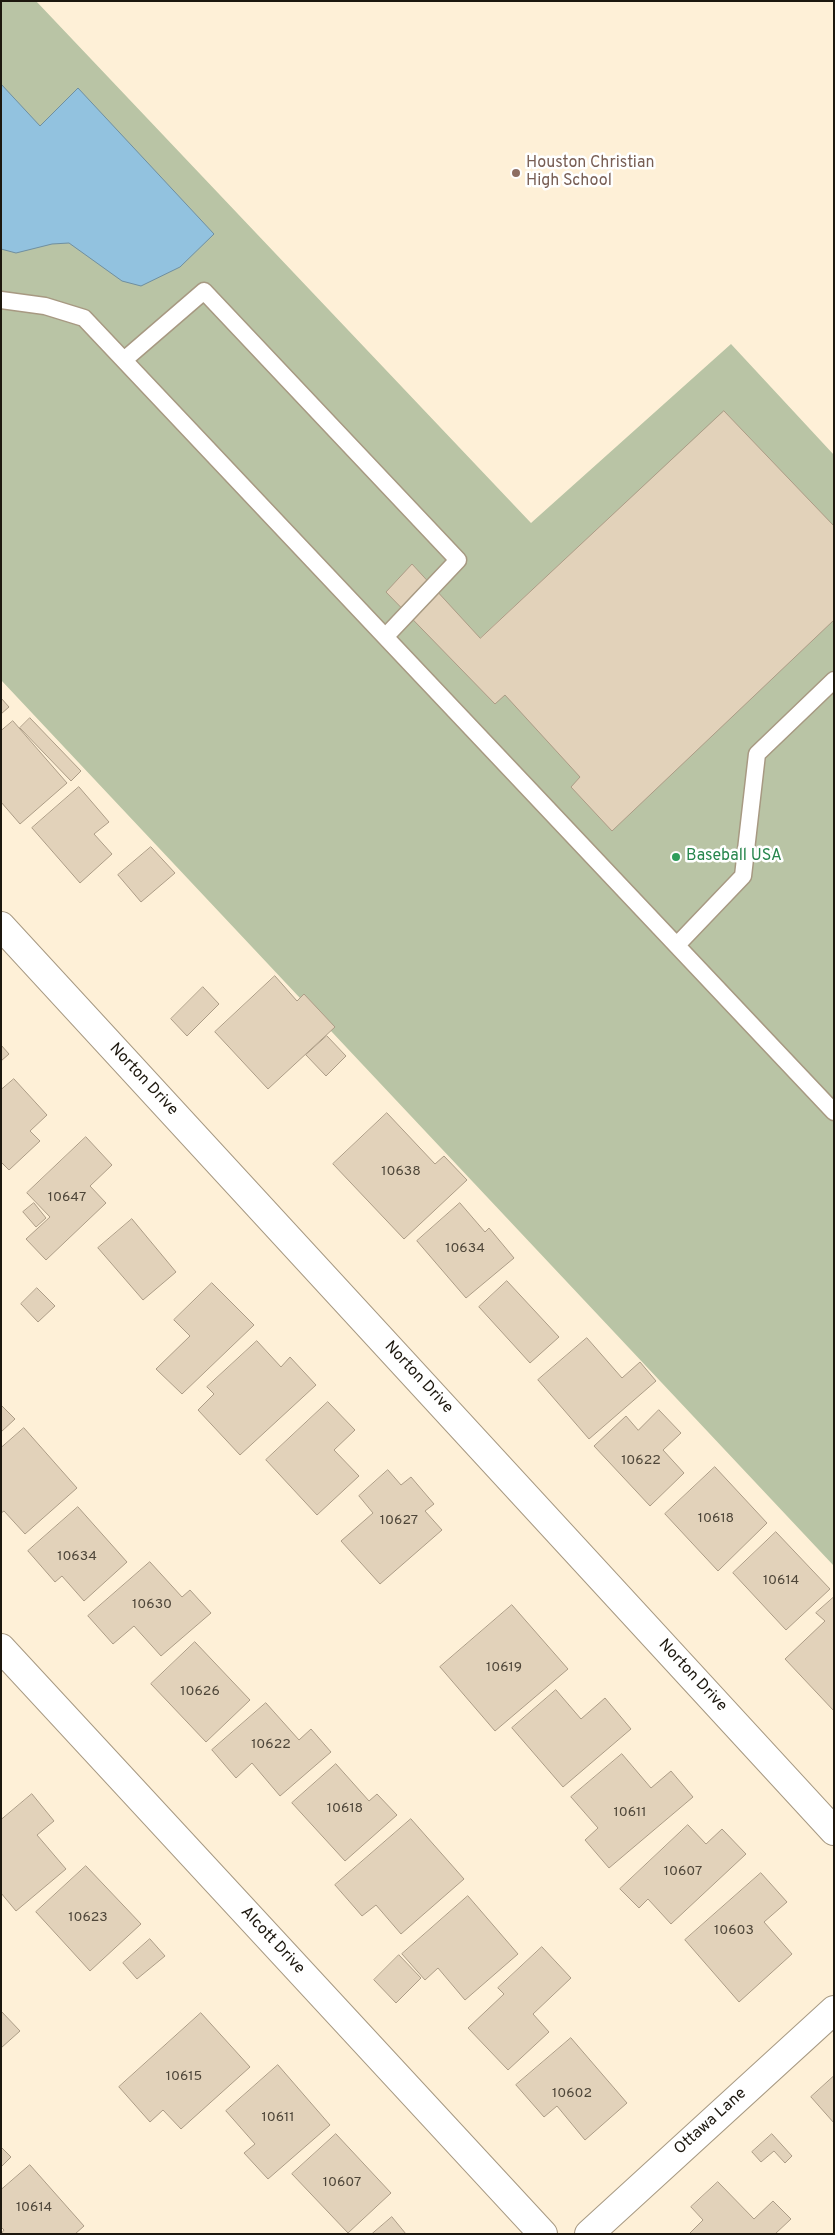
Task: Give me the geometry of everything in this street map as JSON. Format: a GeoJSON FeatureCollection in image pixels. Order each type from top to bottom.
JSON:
{"type":"FeatureCollection","features":[{"type":"Feature","properties":{"kind":"street","name":"Norton Drive"},"geometry":{"type":"LineString","coordinates":[[1,926],[834,1831]]}},
{"type":"Feature","properties":{"kind":"street","name":"Alcott Drive"},"geometry":{"type":"LineString","coordinates":[[1,1648],[543,2234]]}},
{"type":"Feature","properties":{"kind":"street","name":"Ottawa Lane"},"geometry":{"type":"LineString","coordinates":[[589,2234],[834,2010]]}},
{"type":"Feature","properties":{"kind":"lane"},"geometry":{"type":"LineString","coordinates":[[124,360],[204,291],[232,320],[458,560],[386,636]]}},
{"type":"Feature","properties":{"kind":"lane"},"geometry":{"type":"LineString","coordinates":[[1,300],[45,306],[84,318],[834,1112]]}},
{"type":"Feature","properties":{"kind":"lane"},"geometry":{"type":"LineString","coordinates":[[677,945],[743,876],[757,754],[834,680]]}},
{"type":"Feature","properties":{"kind":"green space"},"geometry":{"type":"Polygon","coordinates":[[[1,1],[36,1],[531,523],[731,344],[834,455],[834,1566],[1,680],[1,1]]]}},
{"type":"Feature","properties":{"kind":"water"},"geometry":{"type":"Polygon","coordinates":[[[1,84],[40,126],[78,88],[214,234],[180,267],[141,286],[122,281],[69,243],[52,244],[16,253],[1,249],[1,84]]]}},
{"type":"Feature","properties":{"kind":"building"},"geometry":{"type":"Polygon","coordinates":[[[724,411],[834,526],[834,620],[612,831],[571,787],[580,777],[505,695],[495,704],[386,592],[412,564],[480,638],[724,411]]]}},
{"type":"Feature","properties":{"kind":"building"},"geometry":{"type":"Polygon","coordinates":[[[1,698],[9,707],[1,714],[1,698]]]}},
{"type":"Feature","properties":{"kind":"building"},"geometry":{"type":"Polygon","coordinates":[[[30,718],[81,771],[71,781],[20,728],[30,718]]]}},
{"type":"Feature","properties":{"kind":"building"},"geometry":{"type":"Polygon","coordinates":[[[13,721],[67,783],[20,824],[1,802],[1,731],[13,721]]]}},
{"type":"Feature","properties":{"kind":"building"},"geometry":{"type":"Polygon","coordinates":[[[79,787],[109,822],[94,834],[112,854],[80,883],[32,828],[79,787]]]}},
{"type":"Feature","properties":{"kind":"building"},"geometry":{"type":"Polygon","coordinates":[[[151,847],[175,873],[141,902],[118,875],[151,847]]]}},
{"type":"Feature","properties":{"kind":"building"},"geometry":{"type":"Polygon","coordinates":[[[275,976],[297,1001],[304,994],[335,1027],[268,1089],[215,1032],[275,976]]]}},
{"type":"Feature","properties":{"kind":"building"},"geometry":{"type":"Polygon","coordinates":[[[203,987],[219,1004],[187,1036],[171,1019],[203,987]]]}},
{"type":"Feature","properties":{"kind":"building"},"geometry":{"type":"Polygon","coordinates":[[[327,1036],[346,1056],[326,1076],[306,1055],[327,1036]]]}},
{"type":"Feature","properties":{"kind":"building"},"geometry":{"type":"Polygon","coordinates":[[[1,1045],[9,1054],[1,1061],[1,1045]]]}},
{"type":"Feature","properties":{"kind":"building"},"geometry":{"type":"Polygon","coordinates":[[[14,1079],[47,1115],[30,1131],[40,1141],[9,1170],[1,1162],[1,1090],[14,1079]]]}},
{"type":"Feature","properties":{"kind":"building"},"geometry":{"type":"Polygon","coordinates":[[[387,1113],[435,1164],[444,1156],[467,1180],[404,1239],[333,1164],[387,1113]]]}},
{"type":"Feature","properties":{"kind":"building"},"geometry":{"type":"Polygon","coordinates":[[[86,1137],[112,1165],[90,1186],[106,1203],[46,1260],[26,1239],[50,1217],[27,1193],[86,1137]]]}},
{"type":"Feature","properties":{"kind":"building"},"geometry":{"type":"Polygon","coordinates":[[[34,1203],[46,1218],[36,1227],[23,1212],[34,1203]]]}},
{"type":"Feature","properties":{"kind":"building"},"geometry":{"type":"Polygon","coordinates":[[[460,1203],[485,1232],[489,1228],[514,1258],[466,1298],[417,1241],[460,1203]]]}},
{"type":"Feature","properties":{"kind":"building"},"geometry":{"type":"Polygon","coordinates":[[[132,1219],[176,1272],[143,1300],[98,1248],[132,1219]]]}},
{"type":"Feature","properties":{"kind":"building"},"geometry":{"type":"Polygon","coordinates":[[[507,1281],[559,1337],[530,1363],[479,1307],[507,1281]]]}},
{"type":"Feature","properties":{"kind":"building"},"geometry":{"type":"Polygon","coordinates":[[[212,1283],[254,1325],[182,1394],[156,1369],[190,1336],[174,1320],[212,1283]]]}},
{"type":"Feature","properties":{"kind":"building"},"geometry":{"type":"Polygon","coordinates":[[[37,1288],[55,1306],[38,1322],[21,1304],[37,1288]]]}},
{"type":"Feature","properties":{"kind":"building"},"geometry":{"type":"Polygon","coordinates":[[[587,1338],[622,1378],[640,1362],[656,1381],[589,1439],[538,1380],[587,1338]]]}},
{"type":"Feature","properties":{"kind":"building"},"geometry":{"type":"Polygon","coordinates":[[[257,1341],[281,1367],[290,1357],[316,1385],[240,1455],[198,1410],[214,1394],[207,1387],[257,1341]]]}},
{"type":"Feature","properties":{"kind":"building"},"geometry":{"type":"Polygon","coordinates":[[[328,1402],[355,1430],[334,1450],[359,1476],[317,1515],[266,1460],[328,1402]]]}},
{"type":"Feature","properties":{"kind":"building"},"geometry":{"type":"Polygon","coordinates":[[[1,1405],[15,1419],[1,1432],[1,1405]]]}},
{"type":"Feature","properties":{"kind":"building"},"geometry":{"type":"Polygon","coordinates":[[[659,1410],[681,1433],[663,1450],[684,1473],[650,1506],[594,1446],[626,1416],[638,1430],[659,1410]]]}},
{"type":"Feature","properties":{"kind":"building"},"geometry":{"type":"Polygon","coordinates":[[[24,1428],[77,1488],[25,1534],[4,1511],[1,1513],[1,1448],[24,1428]]]}},
{"type":"Feature","properties":{"kind":"building"},"geometry":{"type":"Polygon","coordinates":[[[715,1467],[767,1523],[718,1571],[665,1514],[715,1467]]]}},
{"type":"Feature","properties":{"kind":"building"},"geometry":{"type":"Polygon","coordinates":[[[388,1470],[401,1485],[411,1477],[434,1504],[425,1511],[442,1530],[380,1584],[341,1541],[373,1513],[359,1496],[388,1470]]]}},
{"type":"Feature","properties":{"kind":"building"},"geometry":{"type":"Polygon","coordinates":[[[78,1507],[127,1562],[84,1601],[62,1576],[55,1582],[28,1551],[78,1507]]]}},
{"type":"Feature","properties":{"kind":"building"},"geometry":{"type":"Polygon","coordinates":[[[776,1532],[830,1589],[786,1630],[733,1573],[776,1532]]]}},
{"type":"Feature","properties":{"kind":"building"},"geometry":{"type":"Polygon","coordinates":[[[150,1562],[182,1597],[190,1590],[211,1613],[161,1656],[134,1626],[113,1644],[88,1616],[150,1562]]]}},
{"type":"Feature","properties":{"kind":"building"},"geometry":{"type":"Polygon","coordinates":[[[834,1597],[834,1711],[785,1659],[825,1621],[816,1613],[834,1597]]]}},
{"type":"Feature","properties":{"kind":"building"},"geometry":{"type":"Polygon","coordinates":[[[512,1605],[568,1669],[495,1731],[440,1667],[512,1605]]]}},
{"type":"Feature","properties":{"kind":"building"},"geometry":{"type":"Polygon","coordinates":[[[195,1642],[250,1700],[206,1742],[151,1684],[195,1642]]]}},
{"type":"Feature","properties":{"kind":"building"},"geometry":{"type":"Polygon","coordinates":[[[556,1690],[581,1719],[605,1698],[631,1729],[563,1787],[512,1728],[556,1690]]]}},
{"type":"Feature","properties":{"kind":"building"},"geometry":{"type":"Polygon","coordinates":[[[266,1703],[299,1740],[311,1729],[331,1752],[280,1796],[252,1763],[236,1778],[212,1750],[266,1703]]]}},
{"type":"Feature","properties":{"kind":"building"},"geometry":{"type":"Polygon","coordinates":[[[622,1754],[651,1788],[671,1771],[693,1797],[609,1868],[585,1840],[598,1828],[571,1797],[622,1754]]]}},
{"type":"Feature","properties":{"kind":"building"},"geometry":{"type":"Polygon","coordinates":[[[336,1764],[369,1801],[377,1794],[397,1815],[345,1861],[292,1803],[336,1764]]]}},
{"type":"Feature","properties":{"kind":"building"},"geometry":{"type":"Polygon","coordinates":[[[32,1794],[54,1821],[37,1835],[66,1869],[16,1911],[1,1893],[1,1820],[32,1794]]]}},
{"type":"Feature","properties":{"kind":"building"},"geometry":{"type":"Polygon","coordinates":[[[411,1819],[464,1879],[401,1934],[376,1905],[362,1916],[335,1885],[411,1819]]]}},
{"type":"Feature","properties":{"kind":"building"},"geometry":{"type":"Polygon","coordinates":[[[688,1825],[706,1844],[722,1829],[746,1854],[671,1924],[648,1899],[639,1908],[620,1889],[688,1825]]]}},
{"type":"Feature","properties":{"kind":"building"},"geometry":{"type":"Polygon","coordinates":[[[86,1866],[141,1924],[90,1971],[36,1912],[86,1866]]]}},
{"type":"Feature","properties":{"kind":"building"},"geometry":{"type":"Polygon","coordinates":[[[761,1873],[787,1902],[764,1922],[792,1954],[739,2002],[685,1940],[761,1873]]]}},
{"type":"Feature","properties":{"kind":"building"},"geometry":{"type":"Polygon","coordinates":[[[468,1896],[518,1954],[465,2000],[438,1968],[425,1980],[402,1954],[468,1896]]]}},
{"type":"Feature","properties":{"kind":"building"},"geometry":{"type":"Polygon","coordinates":[[[150,1939],[165,1956],[137,1979],[123,1963],[150,1939]]]}},
{"type":"Feature","properties":{"kind":"building"},"geometry":{"type":"Polygon","coordinates":[[[542,1947],[571,1978],[533,2014],[549,2032],[508,2070],[468,2028],[504,1994],[498,1988],[542,1947]]]}},
{"type":"Feature","properties":{"kind":"building"},"geometry":{"type":"Polygon","coordinates":[[[399,1955],[421,1978],[396,2003],[374,1980],[399,1955]]]}},
{"type":"Feature","properties":{"kind":"building"},"geometry":{"type":"Polygon","coordinates":[[[1,2011],[20,2031],[1,2048],[1,2011]]]}},
{"type":"Feature","properties":{"kind":"building"},"geometry":{"type":"Polygon","coordinates":[[[201,2013],[250,2067],[181,2129],[163,2110],[150,2122],[119,2087],[201,2013]]]}},
{"type":"Feature","properties":{"kind":"building"},"geometry":{"type":"Polygon","coordinates":[[[571,2038],[627,2103],[585,2140],[557,2106],[544,2117],[516,2085],[571,2038]]]}},
{"type":"Feature","properties":{"kind":"building"},"geometry":{"type":"Polygon","coordinates":[[[278,2065],[330,2125],[268,2179],[244,2153],[255,2144],[226,2111],[278,2065]]]}},
{"type":"Feature","properties":{"kind":"building"},"geometry":{"type":"Polygon","coordinates":[[[834,2076],[834,2123],[811,2097],[834,2076]]]}},
{"type":"Feature","properties":{"kind":"building"},"geometry":{"type":"Polygon","coordinates":[[[336,2134],[391,2193],[348,2233],[292,2174],[336,2134]]]}},
{"type":"Feature","properties":{"kind":"building"},"geometry":{"type":"Polygon","coordinates":[[[772,2134],[792,2156],[785,2163],[774,2151],[761,2162],[752,2152],[772,2134]]]}},
{"type":"Feature","properties":{"kind":"building"},"geometry":{"type":"Polygon","coordinates":[[[1,2147],[11,2157],[1,2167],[1,2147]]]}},
{"type":"Feature","properties":{"kind":"building"},"geometry":{"type":"Polygon","coordinates":[[[30,2165],[84,2226],[75,2234],[1,2234],[4,2230],[1,2227],[1,2190],[30,2165]]]}},
{"type":"Feature","properties":{"kind":"building"},"geometry":{"type":"Polygon","coordinates":[[[718,2182],[754,2219],[773,2201],[791,2219],[775,2234],[689,2234],[703,2220],[691,2207],[718,2182]]]}},
{"type":"Feature","properties":{"kind":"building"},"geometry":{"type":"Polygon","coordinates":[[[392,2217],[406,2234],[372,2234],[392,2217]]]}},
{"type":"Feature","properties":{"kind":"place","name":"Houston Christian High School"},"geometry":{"type":"Point","coordinates":[516,173]}},
{"type":"Feature","properties":{"kind":"place","name":"Baseball USA"},"geometry":{"type":"Point","coordinates":[676,857]}}]}
